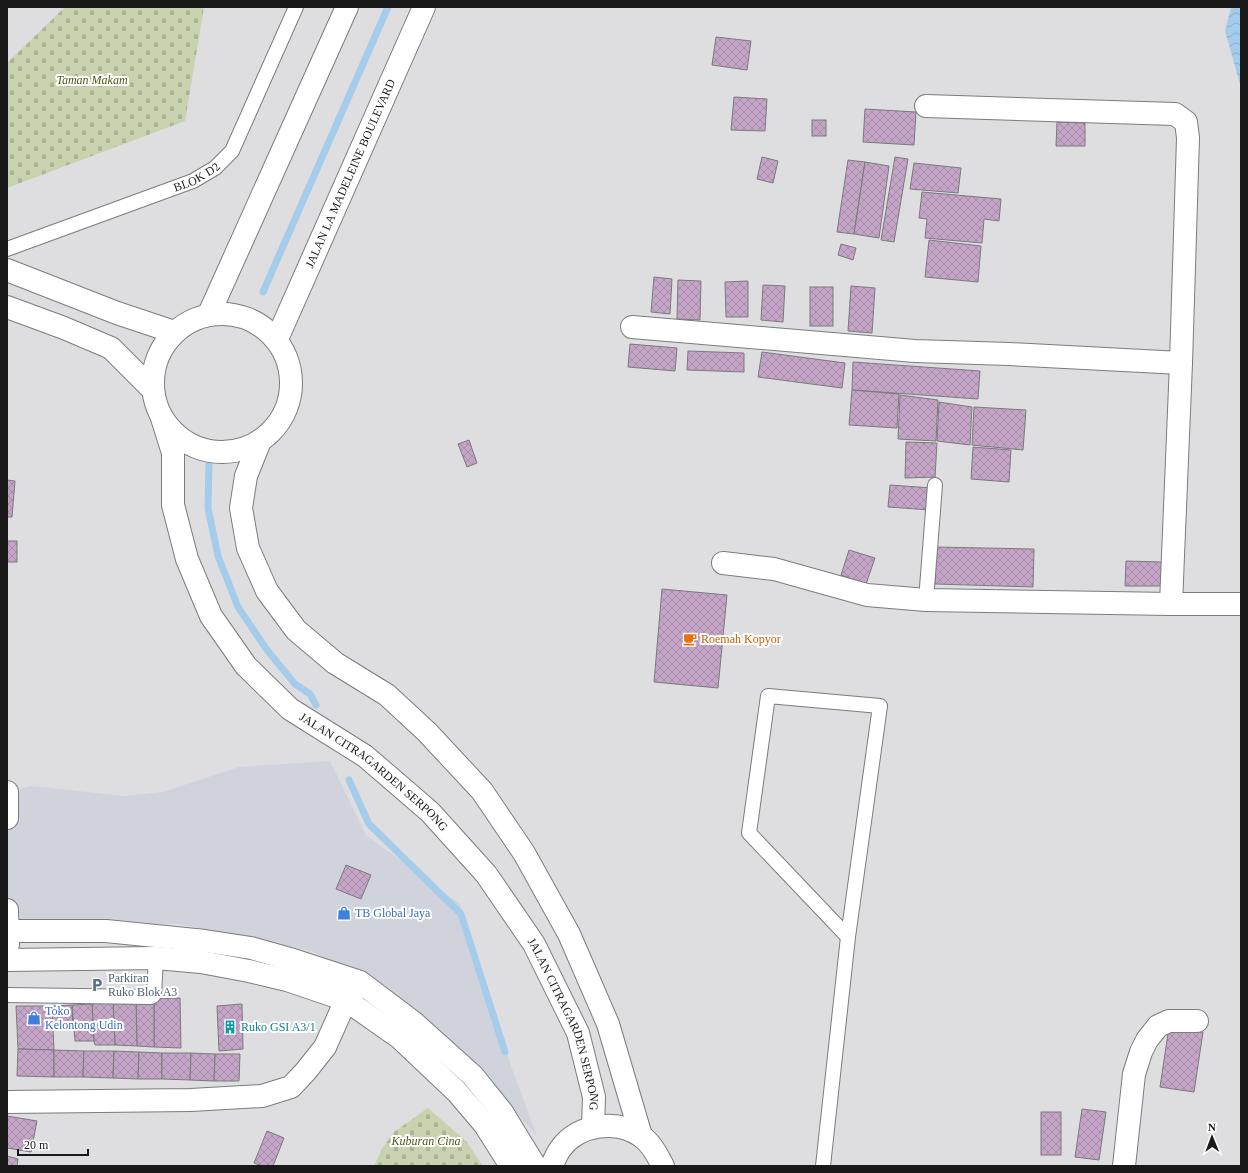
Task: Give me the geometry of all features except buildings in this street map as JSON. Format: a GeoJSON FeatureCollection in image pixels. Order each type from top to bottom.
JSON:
{"type":"FeatureCollection","features":[{"type":"Feature","properties":{"kind":"street"},"geometry":{"type":"LineString","coordinates":[[209,314],[347,7]]}},
{"type":"Feature","properties":{"kind":"street","name":"JALAN LA MADELEINE BOULEVARD"},"geometry":{"type":"LineString","coordinates":[[277,339],[424,7]]}},
{"type":"Feature","properties":{"kind":"street"},"geometry":{"type":"LineString","coordinates":[[926,106],[1175,114],[1186,122],[1188,138],[1181,363],[1171,604]]}},
{"type":"Feature","properties":{"kind":"street"},"geometry":{"type":"LineString","coordinates":[[7,270],[117,313],[174,332]]}},
{"type":"Feature","properties":{"kind":"street"},"geometry":{"type":"LineString","coordinates":[[7,307],[64,328],[111,348],[153,390]]}},
{"type":"Feature","properties":{"kind":"street"},"geometry":{"type":"LineString","coordinates":[[209,314],[228,314],[246,317],[263,326],[277,339],[288,360],[292,382],[288,405],[277,426],[260,441],[239,450],[217,452],[195,447],[176,435],[162,418],[156,405],[153,390],[153,369],[161,349],[174,332],[190,321],[209,314]]}},
{"type":"Feature","properties":{"kind":"street"},"geometry":{"type":"LineString","coordinates":[[632,327],[916,351],[1009,354],[1181,363]]}},
{"type":"Feature","properties":{"kind":"street","name":"JALAN CITRAGARDEN SERPONG"},"geometry":{"type":"LineString","coordinates":[[162,418],[173,453],[173,505],[187,559],[211,616],[246,666],[290,709],[365,756],[430,812],[486,874],[534,944],[578,1033],[594,1097],[592,1128]]}},
{"type":"Feature","properties":{"kind":"street"},"geometry":{"type":"LineString","coordinates":[[260,441],[246,476],[241,508],[248,548],[267,591],[296,630],[335,663],[387,695],[427,732],[482,791],[524,853],[569,934],[608,1024],[641,1136]]}},
{"type":"Feature","properties":{"kind":"street"},"geometry":{"type":"LineString","coordinates":[[723,563],[774,569],[867,595],[926,600],[1241,604]]}},
{"type":"Feature","properties":{"kind":"street"},"geometry":{"type":"LineString","coordinates":[[7,792],[7,818]]}},
{"type":"Feature","properties":{"kind":"street"},"geometry":{"type":"LineString","coordinates":[[511,1166],[485,1125],[457,1092],[400,1038],[346,1000],[287,980],[201,962],[156,958],[7,963],[8,924],[205,940],[251,948],[360,982],[413,1022],[473,1076],[545,1166],[575,1135],[592,1128],[610,1126],[626,1129],[641,1136],[655,1150],[662,1166]]}},
{"type":"Feature","properties":{"kind":"street"},"geometry":{"type":"LineString","coordinates":[[7,1102],[191,1100],[262,1096],[291,1087],[325,1048],[346,1000],[360,982]]}},
{"type":"Feature","properties":{"kind":"street"},"geometry":{"type":"LineString","coordinates":[[1124,1166],[1134,1074],[1141,1052],[1147,1040],[1158,1026],[1169,1021],[1197,1021]]}},
{"type":"Feature","properties":{"kind":"lane","name":"BLOK D2"},"geometry":{"type":"LineString","coordinates":[[7,249],[193,181],[215,168],[232,151],[296,7]]}},
{"type":"Feature","properties":{"kind":"lane"},"geometry":{"type":"LineString","coordinates":[[926,600],[935,485]]}},
{"type":"Feature","properties":{"kind":"lane"},"geometry":{"type":"LineString","coordinates":[[823,1166],[848,937],[880,706],[768,696],[750,833],[848,937]]}},
{"type":"Feature","properties":{"kind":"lane"},"geometry":{"type":"LineString","coordinates":[[7,995],[151,997],[154,994],[156,958]]}},
{"type":"Feature","properties":{"kind":"shaded area"},"geometry":{"type":"Polygon","coordinates":[[[330,761],[366,835],[460,904],[511,1066],[537,1136],[478,1070],[395,1000],[312,951],[179,924],[7,926],[7,792],[31,786],[124,796],[163,792],[239,767],[330,761]]]}},
{"type":"Feature","properties":{"kind":"green space","name":"Taman Makam"},"geometry":{"type":"Polygon","coordinates":[[[65,7],[204,7],[185,121],[7,188],[7,63],[65,7]]]}},
{"type":"Feature","properties":{"kind":"green space","name":"Kuburan Cina"},"geometry":{"type":"Polygon","coordinates":[[[428,1108],[466,1141],[483,1166],[374,1166],[382,1149],[394,1132],[428,1108]]]}},
{"type":"Feature","properties":{"kind":"water"},"geometry":{"type":"Polygon","coordinates":[[[1231,7],[1241,7],[1241,88],[1225,31],[1231,7]]]}},
{"type":"Feature","properties":{"kind":"waterway"},"geometry":{"type":"LineString","coordinates":[[263,292],[388,7]]}},
{"type":"Feature","properties":{"kind":"waterway"},"geometry":{"type":"LineString","coordinates":[[209,460],[208,508],[218,556],[238,607],[267,650],[295,684],[310,694],[316,705]]}},
{"type":"Feature","properties":{"kind":"waterway"},"geometry":{"type":"LineString","coordinates":[[349,780],[369,824],[461,914],[505,1052]]}},
{"type":"Feature","properties":{"kind":"place","name":"Roemah Kopyor"},"geometry":{"type":"Point","coordinates":[690,639]}},
{"type":"Feature","properties":{"kind":"place","name":"TB Global Jaya"},"geometry":{"type":"Point","coordinates":[344,913]}},
{"type":"Feature","properties":{"kind":"place","name":"Parkiran Ruko Blok A3"},"geometry":{"type":"Point","coordinates":[97,985]}},
{"type":"Feature","properties":{"kind":"place","name":"Toko Kelontong Udin"},"geometry":{"type":"Point","coordinates":[34,1018]}},
{"type":"Feature","properties":{"kind":"place","name":"Ruko GSI A3/1"},"geometry":{"type":"Point","coordinates":[230,1027]}}]}
